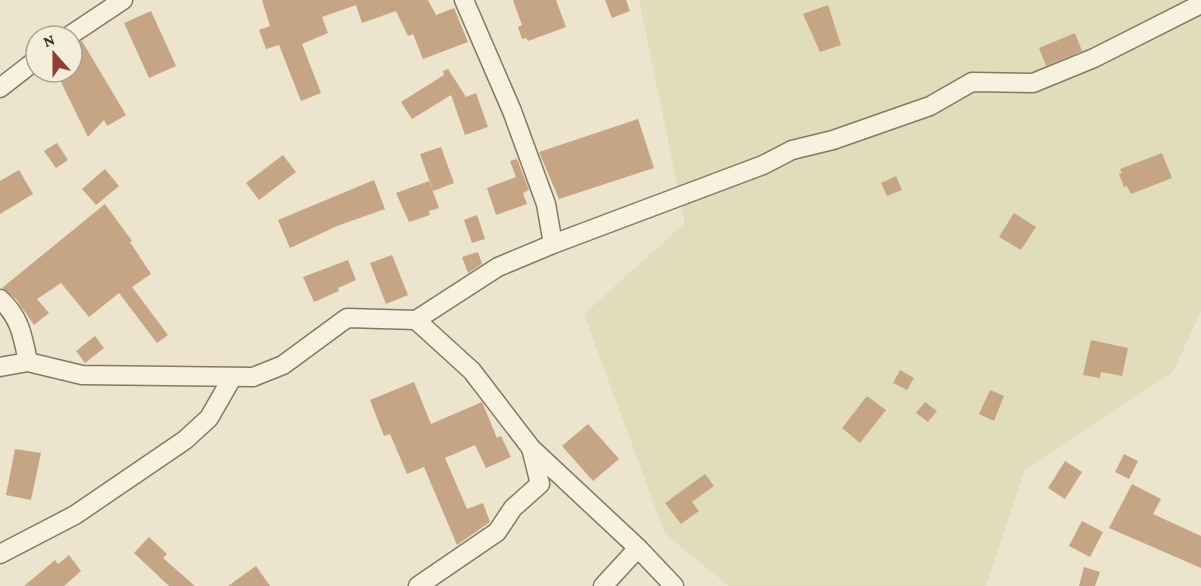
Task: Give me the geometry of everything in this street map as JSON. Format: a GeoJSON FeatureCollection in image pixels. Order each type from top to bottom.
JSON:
{"type":"FeatureCollection","features":[{"type":"Feature","properties":{"kind":"street"},"geometry":{"type":"LineString","coordinates":[[84,26],[123,0]]}},
{"type":"Feature","properties":{"kind":"street"},"geometry":{"type":"LineString","coordinates":[[464,0],[512,111],[543,193],[551,223],[553,244]]}},
{"type":"Feature","properties":{"kind":"street"},"geometry":{"type":"LineString","coordinates":[[0,367],[28,362],[82,375],[253,377],[283,365],[347,318],[416,320],[498,267],[553,244],[763,165],[792,150],[833,141],[930,106],[972,82],[1033,83],[1094,58],[1201,4]]}},
{"type":"Feature","properties":{"kind":"street"},"geometry":{"type":"LineString","coordinates":[[0,88],[24,69]]}},
{"type":"Feature","properties":{"kind":"street"},"geometry":{"type":"LineString","coordinates":[[0,299],[11,309],[21,328],[28,362]]}},
{"type":"Feature","properties":{"kind":"street"},"geometry":{"type":"LineString","coordinates":[[416,320],[472,371],[531,448],[638,548],[674,586]]}},
{"type":"Feature","properties":{"kind":"street"},"geometry":{"type":"LineString","coordinates":[[0,554],[75,515],[185,440],[209,418],[232,378]]}},
{"type":"Feature","properties":{"kind":"street"},"geometry":{"type":"LineString","coordinates":[[418,586],[497,532],[513,508],[540,484],[531,448]]}},
{"type":"Feature","properties":{"kind":"street"},"geometry":{"type":"LineString","coordinates":[[603,586],[638,548]]}},
{"type":"Feature","properties":{"kind":"shaded area"},"geometry":{"type":"Polygon","coordinates":[[[639,0],[1201,0],[1201,311],[1173,372],[1025,470],[986,586],[729,586],[665,534],[584,314],[685,223],[639,0]]]}},
{"type":"Feature","properties":{"kind":"building"},"geometry":{"type":"Polygon","coordinates":[[[262,0],[428,0],[436,15],[454,8],[468,42],[423,59],[413,34],[408,36],[396,11],[362,23],[356,5],[322,17],[328,33],[302,44],[321,93],[301,101],[279,45],[266,49],[259,30],[270,26],[262,0]]]}},
{"type":"Feature","properties":{"kind":"building"},"geometry":{"type":"Polygon","coordinates":[[[513,0],[556,0],[566,27],[528,41],[526,38],[522,39],[518,27],[522,25],[513,0]]]}},
{"type":"Feature","properties":{"kind":"building"},"geometry":{"type":"Polygon","coordinates":[[[605,0],[626,0],[630,11],[612,18],[605,0]]]}},
{"type":"Feature","properties":{"kind":"building"},"geometry":{"type":"Polygon","coordinates":[[[828,5],[841,45],[820,52],[803,14],[828,5]]]}},
{"type":"Feature","properties":{"kind":"building"},"geometry":{"type":"Polygon","coordinates":[[[151,11],[176,66],[149,78],[124,23],[151,11]]]}},
{"type":"Feature","properties":{"kind":"building"},"geometry":{"type":"Polygon","coordinates":[[[1075,33],[1082,51],[1046,66],[1039,48],[1075,33]]]}},
{"type":"Feature","properties":{"kind":"building"},"geometry":{"type":"Polygon","coordinates":[[[84,44],[126,115],[107,126],[104,120],[88,137],[62,84],[84,84],[84,44]]]}},
{"type":"Feature","properties":{"kind":"building"},"geometry":{"type":"Polygon","coordinates":[[[448,69],[466,97],[476,93],[488,127],[465,135],[451,95],[412,119],[401,102],[444,75],[443,71],[448,69]]]}},
{"type":"Feature","properties":{"kind":"building"},"geometry":{"type":"Polygon","coordinates":[[[638,119],[654,168],[559,199],[539,152],[638,119]]]}},
{"type":"Feature","properties":{"kind":"building"},"geometry":{"type":"Polygon","coordinates":[[[57,143],[68,160],[56,168],[44,151],[57,143]]]}},
{"type":"Feature","properties":{"kind":"building"},"geometry":{"type":"Polygon","coordinates":[[[441,147],[454,183],[433,191],[420,154],[441,147]]]}},
{"type":"Feature","properties":{"kind":"building"},"geometry":{"type":"Polygon","coordinates":[[[1162,153],[1172,178],[1131,194],[1127,186],[1124,187],[1119,174],[1122,173],[1120,169],[1162,153]]]}},
{"type":"Feature","properties":{"kind":"building"},"geometry":{"type":"Polygon","coordinates":[[[283,155],[296,172],[259,200],[246,183],[283,155]]]}},
{"type":"Feature","properties":{"kind":"building"},"geometry":{"type":"Polygon","coordinates":[[[517,159],[529,190],[523,193],[527,204],[496,215],[487,188],[516,177],[510,161],[517,159]]]}},
{"type":"Feature","properties":{"kind":"building"},"geometry":{"type":"Polygon","coordinates":[[[105,169],[119,186],[96,205],[82,189],[105,169]]]}},
{"type":"Feature","properties":{"kind":"building"},"geometry":{"type":"Polygon","coordinates":[[[19,170],[33,194],[0,214],[0,181],[19,170]]]}},
{"type":"Feature","properties":{"kind":"building"},"geometry":{"type":"Polygon","coordinates":[[[896,176],[902,190],[887,196],[881,183],[896,176]]]}},
{"type":"Feature","properties":{"kind":"building"},"geometry":{"type":"Polygon","coordinates":[[[374,180],[385,209],[337,226],[290,248],[278,220],[374,180]]]}},
{"type":"Feature","properties":{"kind":"building"},"geometry":{"type":"Polygon","coordinates":[[[429,181],[439,208],[429,211],[430,215],[409,222],[396,193],[429,181]]]}},
{"type":"Feature","properties":{"kind":"building"},"geometry":{"type":"Polygon","coordinates":[[[105,204],[132,241],[130,242],[151,274],[132,287],[168,335],[157,343],[119,293],[89,317],[61,283],[37,299],[49,313],[34,325],[16,299],[2,288],[105,204]]]}},
{"type":"Feature","properties":{"kind":"building"},"geometry":{"type":"Polygon","coordinates":[[[1014,213],[1036,227],[1021,250],[999,237],[1014,213]]]}},
{"type":"Feature","properties":{"kind":"building"},"geometry":{"type":"Polygon","coordinates":[[[477,215],[485,239],[472,243],[464,220],[477,215]]]}},
{"type":"Feature","properties":{"kind":"building"},"geometry":{"type":"Polygon","coordinates":[[[478,252],[482,264],[468,273],[462,257],[478,252]]]}},
{"type":"Feature","properties":{"kind":"building"},"geometry":{"type":"Polygon","coordinates":[[[392,255],[408,295],[386,304],[370,263],[392,255]]]}},
{"type":"Feature","properties":{"kind":"building"},"geometry":{"type":"Polygon","coordinates":[[[348,260],[356,280],[338,288],[339,291],[314,302],[303,277],[348,260]]]}},
{"type":"Feature","properties":{"kind":"building"},"geometry":{"type":"Polygon","coordinates":[[[95,336],[104,348],[85,363],[76,351],[95,336]]]}},
{"type":"Feature","properties":{"kind":"building"},"geometry":{"type":"Polygon","coordinates":[[[1091,340],[1128,348],[1122,376],[1101,372],[1100,378],[1083,375],[1091,340]]]}},
{"type":"Feature","properties":{"kind":"building"},"geometry":{"type":"Polygon","coordinates":[[[900,370],[914,378],[907,390],[893,383],[900,370]]]}},
{"type":"Feature","properties":{"kind":"building"},"geometry":{"type":"Polygon","coordinates":[[[414,382],[431,424],[482,402],[497,438],[501,436],[511,457],[486,468],[475,445],[445,458],[467,509],[483,503],[490,522],[457,545],[424,467],[407,474],[390,434],[384,436],[370,400],[414,382]]]}},
{"type":"Feature","properties":{"kind":"building"},"geometry":{"type":"Polygon","coordinates":[[[990,390],[1004,396],[994,421],[979,414],[990,390]]]}},
{"type":"Feature","properties":{"kind":"building"},"geometry":{"type":"Polygon","coordinates":[[[867,396],[886,410],[860,443],[842,428],[867,396]]]}},
{"type":"Feature","properties":{"kind":"building"},"geometry":{"type":"Polygon","coordinates":[[[925,402],[937,411],[928,422],[916,413],[925,402]]]}},
{"type":"Feature","properties":{"kind":"building"},"geometry":{"type":"Polygon","coordinates":[[[588,424],[619,459],[593,481],[562,446],[588,424]]]}},
{"type":"Feature","properties":{"kind":"building"},"geometry":{"type":"Polygon","coordinates":[[[15,449],[41,453],[31,500],[6,495],[15,449]]]}},
{"type":"Feature","properties":{"kind":"building"},"geometry":{"type":"Polygon","coordinates":[[[1124,454],[1138,461],[1129,479],[1115,472],[1124,454]]]}},
{"type":"Feature","properties":{"kind":"building"},"geometry":{"type":"Polygon","coordinates":[[[1065,461],[1082,472],[1065,499],[1048,488],[1065,461]]]}},
{"type":"Feature","properties":{"kind":"building"},"geometry":{"type":"Polygon","coordinates":[[[705,474],[714,486],[692,502],[699,511],[681,524],[665,503],[705,474]]]}},
{"type":"Feature","properties":{"kind":"building"},"geometry":{"type":"Polygon","coordinates":[[[1132,484],[1161,499],[1153,514],[1201,536],[1201,568],[1109,528],[1132,484]]]}},
{"type":"Feature","properties":{"kind":"building"},"geometry":{"type":"Polygon","coordinates":[[[1082,521],[1103,532],[1090,557],[1069,546],[1082,521]]]}},
{"type":"Feature","properties":{"kind":"building"},"geometry":{"type":"Polygon","coordinates":[[[149,537],[167,554],[163,558],[195,586],[169,586],[134,553],[149,537]]]}},
{"type":"Feature","properties":{"kind":"building"},"geometry":{"type":"Polygon","coordinates":[[[69,555],[81,571],[64,586],[24,586],[55,560],[58,564],[69,555]]]}},
{"type":"Feature","properties":{"kind":"building"},"geometry":{"type":"Polygon","coordinates":[[[256,566],[270,586],[228,586],[256,566]]]}},
{"type":"Feature","properties":{"kind":"building"},"geometry":{"type":"Polygon","coordinates":[[[1084,567],[1100,572],[1095,586],[1079,586],[1084,567]]]}}]}
